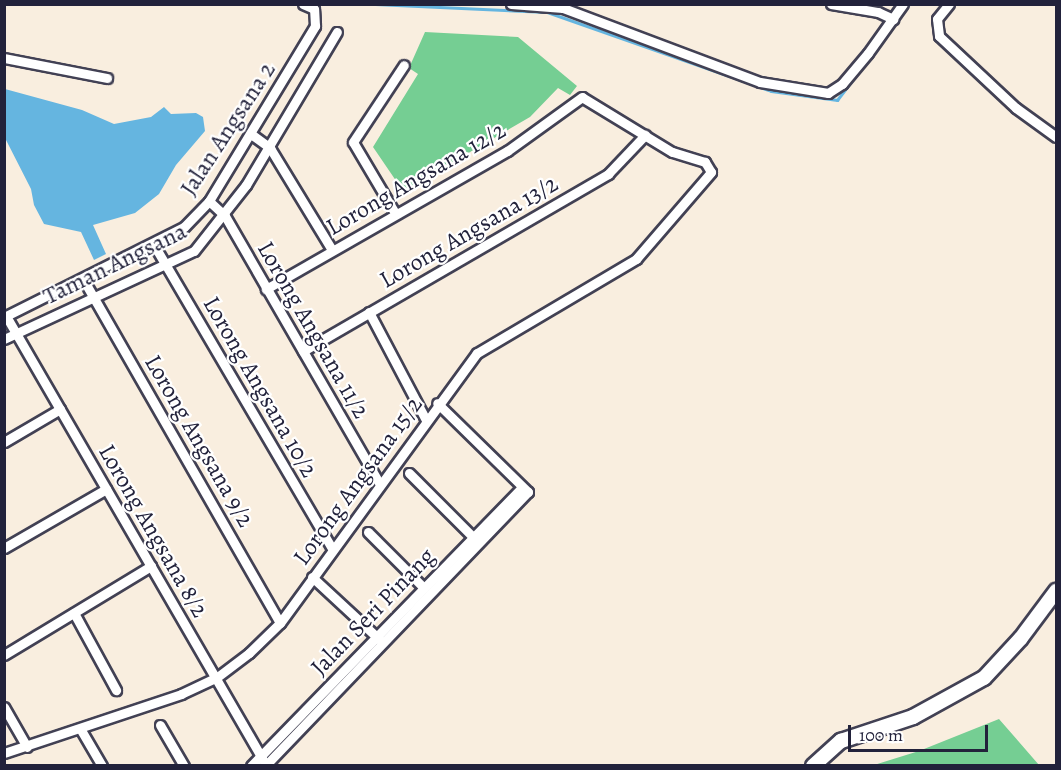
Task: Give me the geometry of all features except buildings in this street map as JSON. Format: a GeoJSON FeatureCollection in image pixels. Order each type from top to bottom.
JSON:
{"type":"FeatureCollection","features":[{"type":"Feature","properties":{"kind":"main road"},"geometry":{"type":"LineString","coordinates":[[813,765],[841,741],[913,717],[984,678],[1021,638],[1056,591]]}},
{"type":"Feature","properties":{"kind":"street","name":"Jalan Angsana 2"},"geometry":{"type":"LineString","coordinates":[[5,316],[154,245],[184,227],[209,201],[315,26],[314,9],[303,4]]}},
{"type":"Feature","properties":{"kind":"street"},"geometry":{"type":"LineString","coordinates":[[511,4],[563,6],[760,82],[828,93],[849,76],[903,4]]}},
{"type":"Feature","properties":{"kind":"street"},"geometry":{"type":"LineString","coordinates":[[831,4],[878,12],[892,19]]}},
{"type":"Feature","properties":{"kind":"street"},"geometry":{"type":"LineString","coordinates":[[949,4],[937,19],[939,36],[1016,108],[1056,136]]}},
{"type":"Feature","properties":{"kind":"street","name":"Taman Angsana"},"geometry":{"type":"LineString","coordinates":[[4,339],[95,300],[194,251],[225,216],[270,148],[337,32]]}},
{"type":"Feature","properties":{"kind":"street"},"geometry":{"type":"LineString","coordinates":[[4,58],[107,78]]}},
{"type":"Feature","properties":{"kind":"street"},"geometry":{"type":"LineString","coordinates":[[395,213],[353,142],[404,65]]}},
{"type":"Feature","properties":{"kind":"street","name":"Lorong Angsana 12/2"},"geometry":{"type":"LineString","coordinates":[[266,289],[395,213],[507,151],[582,97],[645,135]]}},
{"type":"Feature","properties":{"kind":"street"},"geometry":{"type":"LineString","coordinates":[[251,134],[270,148],[332,250]]}},
{"type":"Feature","properties":{"kind":"street","name":"Lorong Angsana 15/2"},"geometry":{"type":"LineString","coordinates":[[4,753],[81,730],[216,678],[280,623],[437,403],[477,353],[636,259],[710,176],[705,162],[672,152],[645,135]]}},
{"type":"Feature","properties":{"kind":"street","name":"Lorong Angsana 13/2"},"geometry":{"type":"LineString","coordinates":[[303,351],[608,174],[645,135]]}},
{"type":"Feature","properties":{"kind":"street","name":"Lorong Angsana 11/2"},"geometry":{"type":"LineString","coordinates":[[209,201],[225,216],[379,483]]}},
{"type":"Feature","properties":{"kind":"street","name":"Lorong Angsana 10/2"},"geometry":{"type":"LineString","coordinates":[[154,245],[332,548]]}},
{"type":"Feature","properties":{"kind":"street","name":"Lorong Angsana 9/2"},"geometry":{"type":"LineString","coordinates":[[83,279],[280,623]]}},
{"type":"Feature","properties":{"kind":"street"},"geometry":{"type":"LineString","coordinates":[[369,312],[426,420]]}},
{"type":"Feature","properties":{"kind":"street","name":"Lorong Angsana 8/2"},"geometry":{"type":"LineString","coordinates":[[5,316],[264,762]]}},
{"type":"Feature","properties":{"kind":"street"},"geometry":{"type":"LineString","coordinates":[[437,403],[522,487]]}},
{"type":"Feature","properties":{"kind":"street"},"geometry":{"type":"LineString","coordinates":[[4,442],[60,409]]}},
{"type":"Feature","properties":{"kind":"street"},"geometry":{"type":"LineString","coordinates":[[409,473],[473,537]]}},
{"type":"Feature","properties":{"kind":"street","name":"Jalan Seri Pinang"},"geometry":{"type":"LineString","coordinates":[[251,765],[264,762],[384,644],[528,492],[522,487],[473,537],[376,637],[264,762]]}},
{"type":"Feature","properties":{"kind":"street"},"geometry":{"type":"LineString","coordinates":[[4,536],[7,547],[106,489]]}},
{"type":"Feature","properties":{"kind":"street"},"geometry":{"type":"LineString","coordinates":[[368,532],[424,588]]}},
{"type":"Feature","properties":{"kind":"street"},"geometry":{"type":"LineString","coordinates":[[4,655],[151,566]]}},
{"type":"Feature","properties":{"kind":"street"},"geometry":{"type":"LineString","coordinates":[[312,577],[384,644]]}},
{"type":"Feature","properties":{"kind":"street"},"geometry":{"type":"LineString","coordinates":[[74,613],[116,690]]}},
{"type":"Feature","properties":{"kind":"street"},"geometry":{"type":"LineString","coordinates":[[4,707],[27,747]]}},
{"type":"Feature","properties":{"kind":"street"},"geometry":{"type":"LineString","coordinates":[[160,725],[184,765]]}},
{"type":"Feature","properties":{"kind":"street"},"geometry":{"type":"LineString","coordinates":[[81,730],[102,765]]}},
{"type":"Feature","properties":{"kind":"green space"},"geometry":{"type":"Polygon","coordinates":[[[425,32],[518,37],[577,86],[570,95],[558,88],[530,117],[403,191],[373,147],[418,74],[409,68],[425,32]]]}},
{"type":"Feature","properties":{"kind":"green space"},"geometry":{"type":"Polygon","coordinates":[[[999,719],[1039,765],[874,765],[919,751],[999,719]]]}},
{"type":"Feature","properties":{"kind":"water"},"geometry":{"type":"Polygon","coordinates":[[[5,89],[82,110],[114,124],[151,117],[164,107],[171,114],[196,113],[203,117],[205,131],[176,165],[159,194],[135,213],[93,225],[106,254],[94,260],[81,232],[44,224],[34,205],[31,189],[5,138],[5,89]]]}},
{"type":"Feature","properties":{"kind":"waterway"},"geometry":{"type":"LineString","coordinates":[[375,4],[547,12],[771,91],[837,100],[864,65]]}},
{"type":"Feature","properties":{"kind":"waterway"},"geometry":{"type":"LineString","coordinates":[[888,33],[909,4]]}}]}
